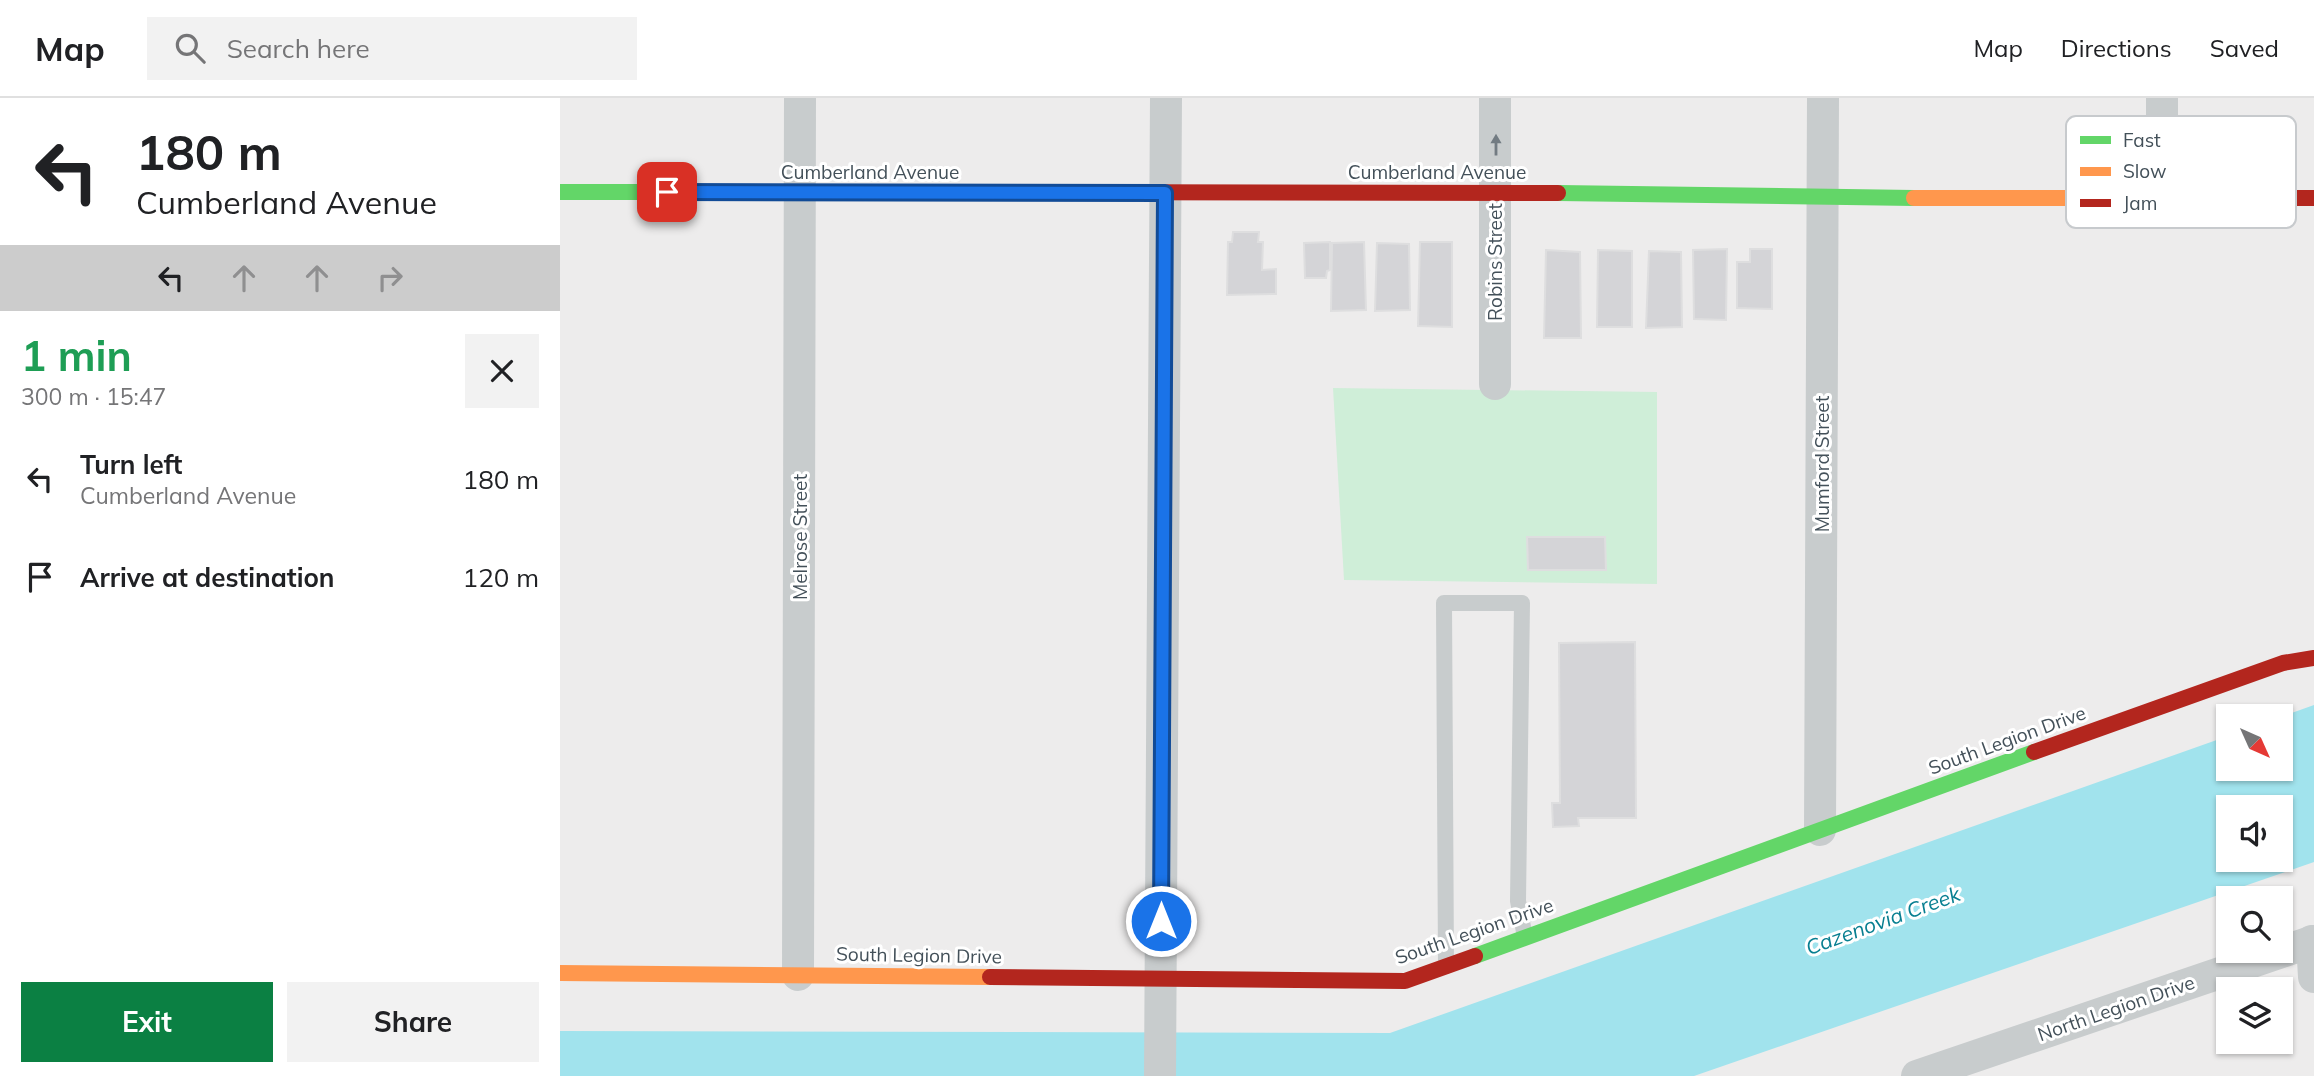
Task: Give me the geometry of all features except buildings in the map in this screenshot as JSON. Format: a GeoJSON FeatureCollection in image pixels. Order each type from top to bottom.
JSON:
{"type":"FeatureCollection","features":[{"type":"Feature","properties":{"kind":"street","name":"Melrose Street"},"geometry":{"type":"LineString","coordinates":[[798,975],[800,98]]}},
{"type":"Feature","properties":{"kind":"street"},"geometry":{"type":"LineString","coordinates":[[1160,1076],[1166,98]]}},
{"type":"Feature","properties":{"kind":"street","name":"Robins Street"},"geometry":{"type":"LineString","coordinates":[[1495,98],[1495,384]]}},
{"type":"Feature","properties":{"kind":"street","name":"Mumford Street"},"geometry":{"type":"LineString","coordinates":[[1821,830],[1823,98]]}},
{"type":"Feature","properties":{"kind":"street"},"geometry":{"type":"LineString","coordinates":[[2162,98],[2162,116]]}},
{"type":"Feature","properties":{"kind":"street","name":"Cumberland Avenue"},"geometry":{"type":"LineString","coordinates":[[560,192],[1496,192],[1822,198],[2066,198]]}},
{"type":"Feature","properties":{"kind":"street","name":"Cumberland Avenue"},"geometry":{"type":"LineString","coordinates":[[2296,198],[2314,198]]}},
{"type":"Feature","properties":{"kind":"street","name":"South Legion Drive"},"geometry":{"type":"LineString","coordinates":[[560,974],[798,975],[1161,989],[1405,981],[2283,663],[2314,658]]}},
{"type":"Feature","properties":{"kind":"street"},"geometry":{"type":"LineString","coordinates":[[2313,941],[2314,977]]}},
{"type":"Feature","properties":{"kind":"street","name":"North Legion Drive"},"geometry":{"type":"LineString","coordinates":[[1917,1076],[2313,941]]}},
{"type":"Feature","properties":{"kind":"lane"},"geometry":{"type":"LineString","coordinates":[[1446,966],[1444,603],[1522,603],[1518,901],[1525,937]]}},
{"type":"Feature","properties":{"kind":"green space"},"geometry":{"type":"Polygon","coordinates":[[[1333,388],[1657,392],[1657,584],[1344,580],[1333,388]]]}},
{"type":"Feature","properties":{"kind":"water","name":"Cazenovia Creek"},"geometry":{"type":"Polygon","coordinates":[[[2314,705],[2314,862],[2293,869],[2293,795],[2216,795],[2216,872],[2285,872],[2244,886],[2216,886],[2216,896],[1694,1076],[560,1076],[560,1031],[1390,1033],[2216,740],[2216,781],[2293,781],[2293,712],[2314,705]]]}},
{"type":"Feature","properties":{"kind":"traffic: fast"},"geometry":{"type":"LineString","coordinates":[[560,192],[970,192]]}},
{"type":"Feature","properties":{"kind":"traffic: fast"},"geometry":{"type":"LineString","coordinates":[[1558,193],[1914,198]]}},
{"type":"Feature","properties":{"kind":"traffic: fast"},"geometry":{"type":"LineString","coordinates":[[1475,956],[2034,752]]}},
{"type":"Feature","properties":{"kind":"traffic: slow"},"geometry":{"type":"LineString","coordinates":[[1914,198],[2066,198]]}},
{"type":"Feature","properties":{"kind":"traffic: slow"},"geometry":{"type":"LineString","coordinates":[[560,973],[990,977]]}},
{"type":"Feature","properties":{"kind":"traffic: jam"},"geometry":{"type":"LineString","coordinates":[[970,192],[1558,193]]}},
{"type":"Feature","properties":{"kind":"traffic: jam"},"geometry":{"type":"LineString","coordinates":[[2296,198],[2314,198]]}},
{"type":"Feature","properties":{"kind":"traffic: jam"},"geometry":{"type":"LineString","coordinates":[[2034,752],[2283,663],[2314,658]]}},
{"type":"Feature","properties":{"kind":"traffic: jam"},"geometry":{"type":"LineString","coordinates":[[990,977],[1405,981],[1475,956]]}},
{"type":"Feature","properties":{"kind":"route"},"geometry":{"type":"LineString","coordinates":[[667,192],[1165,193],[1161,921]]}}]}
